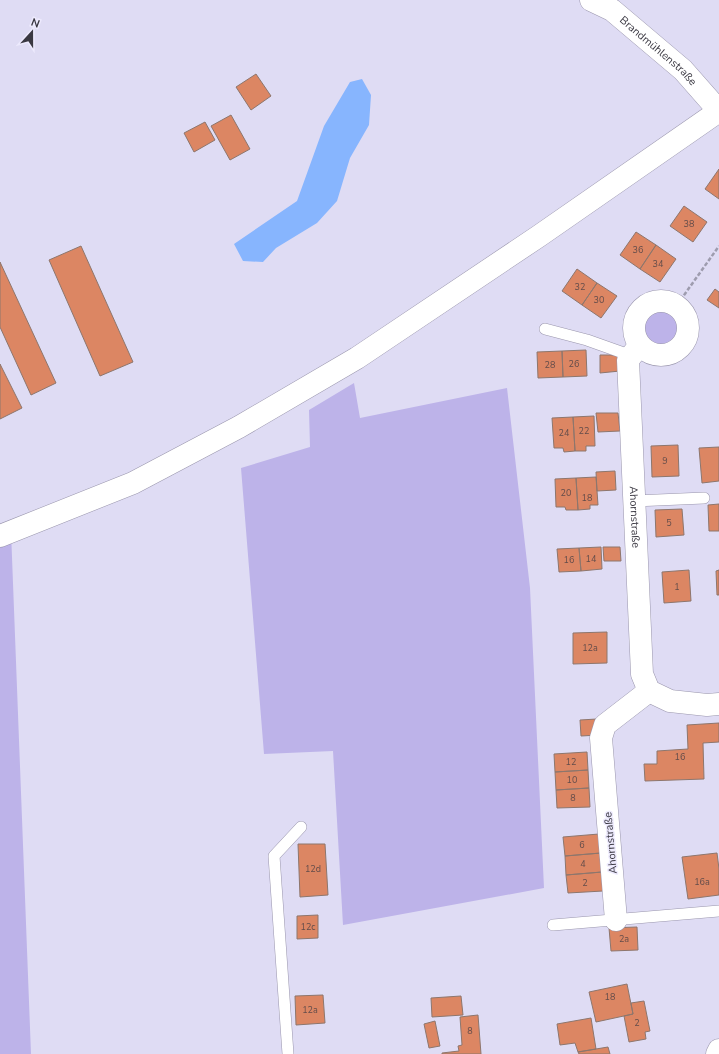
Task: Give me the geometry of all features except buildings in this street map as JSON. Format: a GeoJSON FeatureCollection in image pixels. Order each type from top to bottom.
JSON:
{"type":"FeatureCollection","features":[{"type":"Feature","properties":{"kind":"street","name":"Brandmühlenstraße"},"geometry":{"type":"LineString","coordinates":[[590,0],[612,10],[683,70],[719,111]]}},
{"type":"Feature","properties":{"kind":"street"},"geometry":{"type":"LineString","coordinates":[[0,536],[133,483],[239,427],[351,362],[539,236],[719,111]]}},
{"type":"Feature","properties":{"kind":"street","name":"Ahornstraße"},"geometry":{"type":"LineString","coordinates":[[616,920],[602,738],[605,725],[649,691],[642,674],[628,360],[635,351],[633,332],[636,316],[646,304],[662,300],[677,305]]}},
{"type":"Feature","properties":{"kind":"street"},"geometry":{"type":"LineString","coordinates":[[635,351],[664,356],[676,352],[686,342],[689,329],[686,316],[677,305]]}},
{"type":"Feature","properties":{"kind":"street"},"geometry":{"type":"LineString","coordinates":[[649,691],[670,701],[707,705],[719,704]]}},
{"type":"Feature","properties":{"kind":"street"},"geometry":{"type":"LineString","coordinates":[[717,1054],[719,1050]]}},
{"type":"Feature","properties":{"kind":"lane"},"geometry":{"type":"LineString","coordinates":[[545,329],[635,351]]}},
{"type":"Feature","properties":{"kind":"lane"},"geometry":{"type":"LineString","coordinates":[[634,500],[704,498]]}},
{"type":"Feature","properties":{"kind":"lane"},"geometry":{"type":"LineString","coordinates":[[288,1054],[274,856],[302,827]]}},
{"type":"Feature","properties":{"kind":"lane"},"geometry":{"type":"LineString","coordinates":[[553,925],[719,911]]}},
{"type":"Feature","properties":{"kind":"path"},"geometry":{"type":"LineString","coordinates":[[677,305],[719,246]]}},
{"type":"Feature","properties":{"kind":"shaded area"},"geometry":{"type":"Polygon","coordinates":[[[662,309],[672,312],[678,318],[681,328],[678,338],[672,344],[662,347],[652,344],[646,338],[643,328],[646,318],[652,312],[662,309]]]}},
{"type":"Feature","properties":{"kind":"shaded area"},"geometry":{"type":"Polygon","coordinates":[[[354,383],[360,418],[507,388],[530,588],[544,888],[343,925],[333,751],[264,754],[241,468],[310,447],[309,410],[354,383]]]}},
{"type":"Feature","properties":{"kind":"shaded area"},"geometry":{"type":"Polygon","coordinates":[[[11,531],[31,1054],[0,1054],[0,536],[11,531]]]}},
{"type":"Feature","properties":{"kind":"water"},"geometry":{"type":"Polygon","coordinates":[[[362,79],[371,95],[369,125],[350,158],[337,201],[317,223],[276,248],[263,262],[243,261],[234,244],[297,201],[324,126],[350,82],[362,79]]]}}]}
